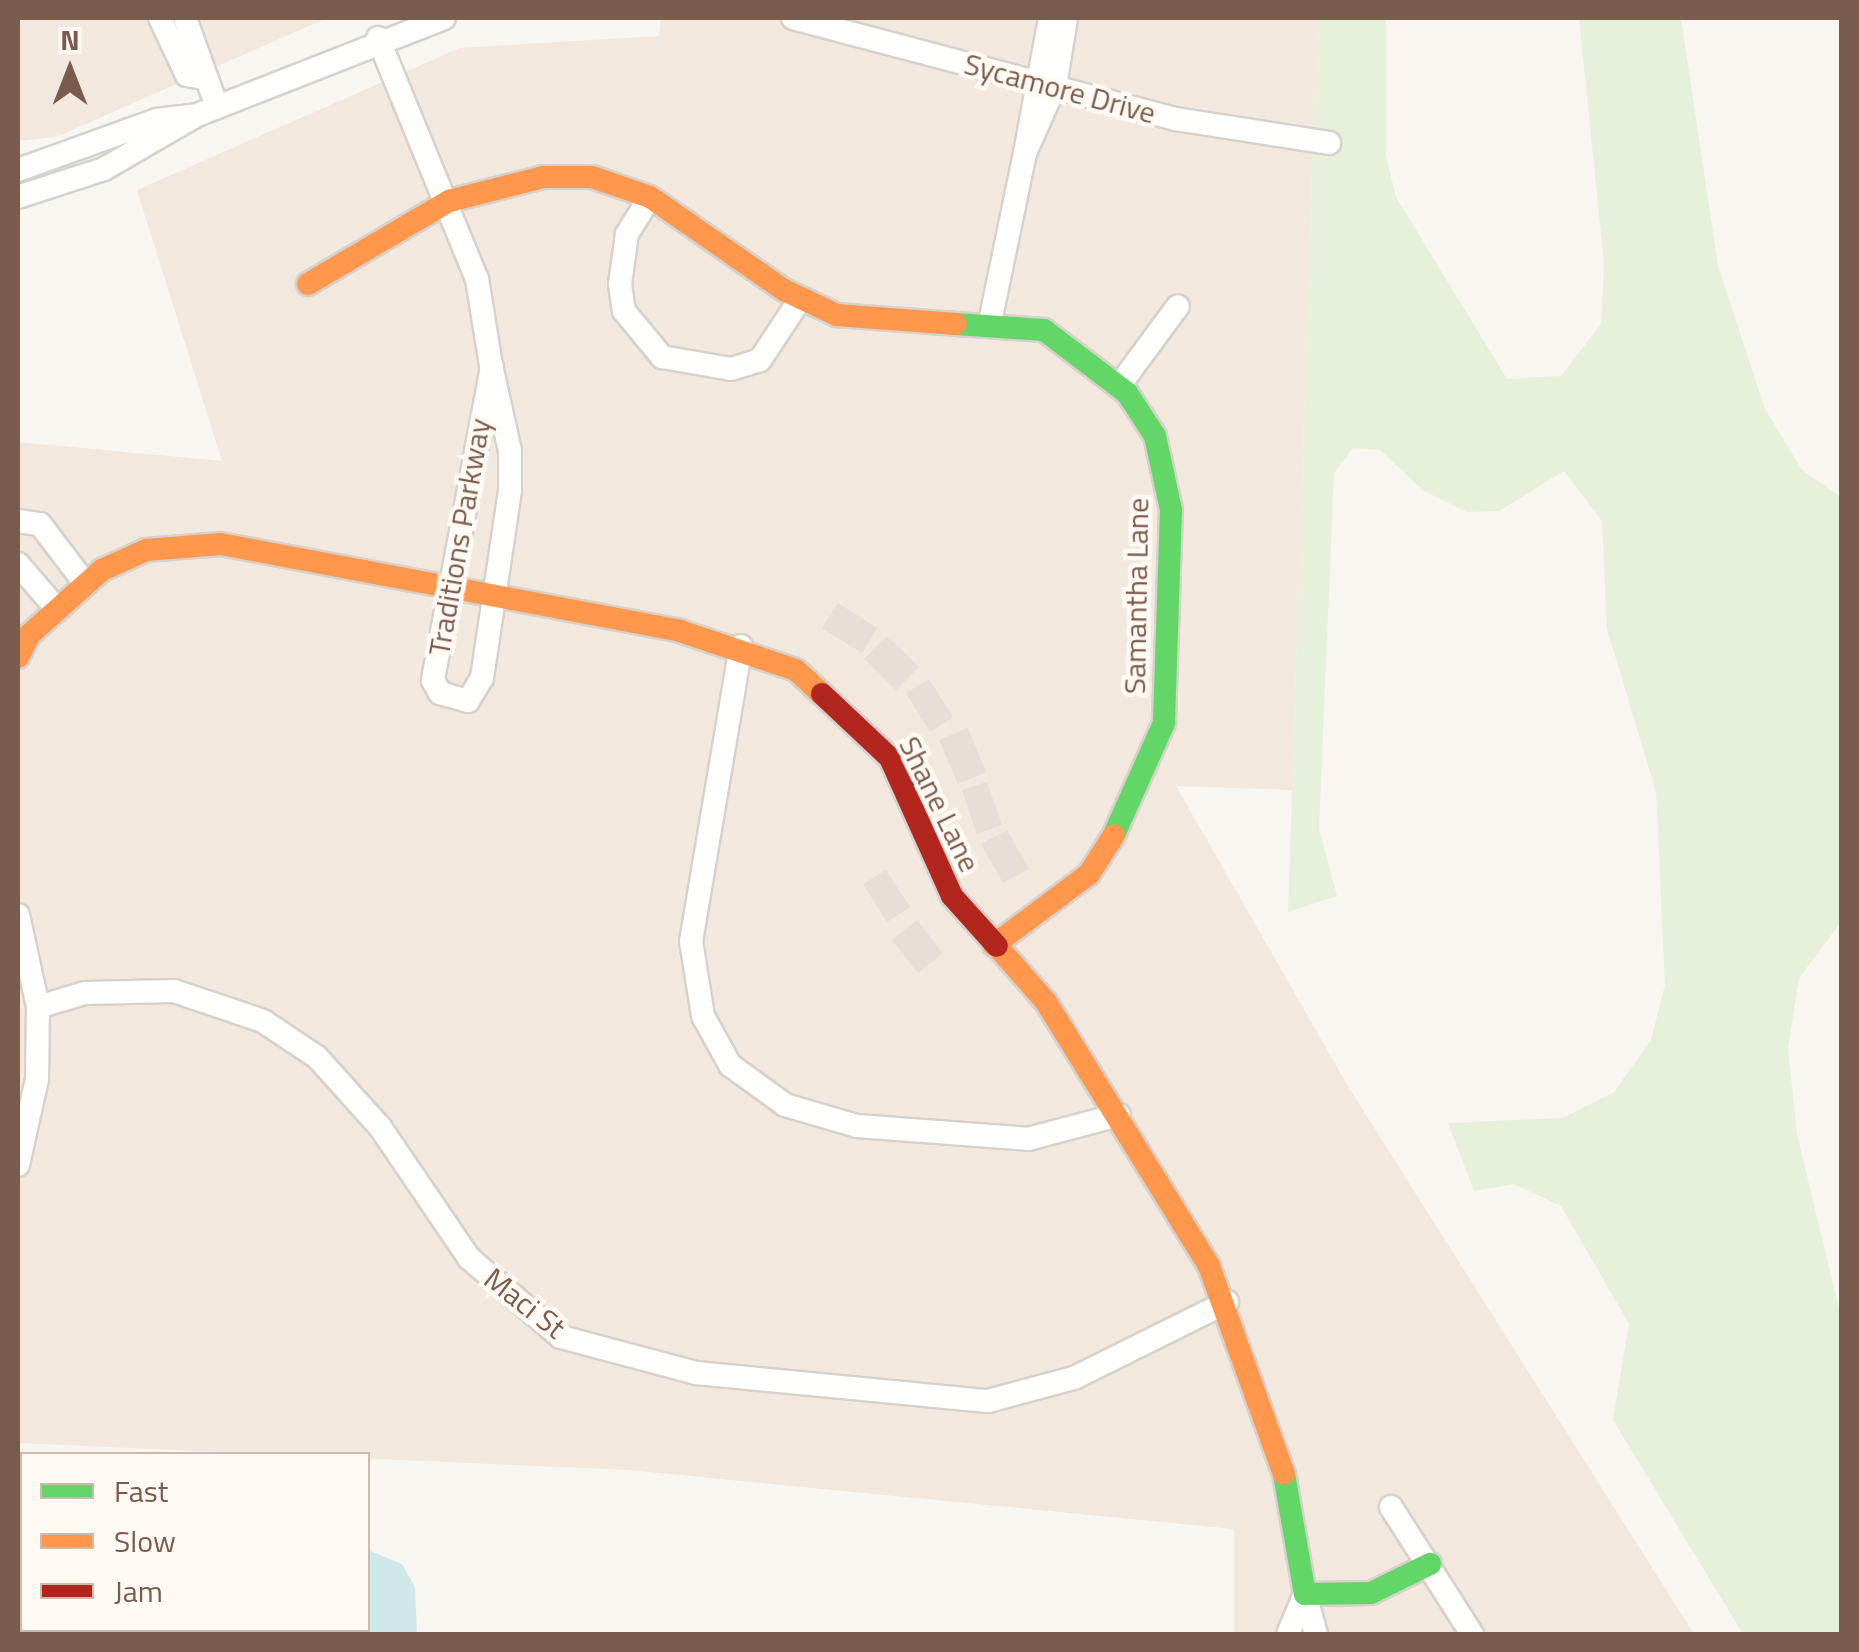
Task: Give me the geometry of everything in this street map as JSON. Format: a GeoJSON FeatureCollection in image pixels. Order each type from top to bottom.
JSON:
{"type":"FeatureCollection","features":[{"type":"Feature","properties":{"kind":"street"},"geometry":{"type":"LineString","coordinates":[[160,18],[187,75],[203,78]]}},
{"type":"Feature","properties":{"kind":"street"},"geometry":{"type":"LineString","coordinates":[[185,18],[206,62],[203,78],[207,111]]}},
{"type":"Feature","properties":{"kind":"street"},"geometry":{"type":"LineString","coordinates":[[18,197],[58,185],[207,111],[378,38],[444,18]]}},
{"type":"Feature","properties":{"kind":"street","name":"Sycamore Drive"},"geometry":{"type":"LineString","coordinates":[[793,18],[1226,131],[1330,143]]}},
{"type":"Feature","properties":{"kind":"street"},"geometry":{"type":"LineString","coordinates":[[1045,83],[1050,18]]}},
{"type":"Feature","properties":{"kind":"street"},"geometry":{"type":"LineString","coordinates":[[990,322],[1025,152],[1066,18]]}},
{"type":"Feature","properties":{"kind":"street","name":"Traditions Parkway"},"geometry":{"type":"LineString","coordinates":[[378,38],[450,201],[477,279],[510,452],[498,594],[478,695],[452,699],[433,680],[491,365]]}},
{"type":"Feature","properties":{"kind":"street"},"geometry":{"type":"LineString","coordinates":[[18,170],[52,161],[156,120],[207,111]]}},
{"type":"Feature","properties":{"kind":"street"},"geometry":{"type":"LineString","coordinates":[[52,161],[58,185]]}},
{"type":"Feature","properties":{"kind":"street","name":"Samantha Lane"},"geometry":{"type":"LineString","coordinates":[[308,284],[450,201],[543,177],[592,177],[650,197],[801,298],[864,320],[990,322],[1044,330],[1119,386],[1155,436],[1166,475],[1164,723],[1131,808],[1089,874],[994,945]]}},
{"type":"Feature","properties":{"kind":"street"},"geometry":{"type":"LineString","coordinates":[[650,197],[627,234],[620,284],[624,310],[662,357],[731,369],[760,360],[801,298]]}},
{"type":"Feature","properties":{"kind":"street"},"geometry":{"type":"LineString","coordinates":[[1119,386],[1178,306]]}},
{"type":"Feature","properties":{"kind":"street"},"geometry":{"type":"LineString","coordinates":[[18,521],[40,524],[84,582]]}},
{"type":"Feature","properties":{"kind":"street","name":"Shane Lane"},"geometry":{"type":"LineString","coordinates":[[18,658],[29,635],[84,582],[146,550],[202,544],[498,594],[741,646],[819,685],[870,733],[952,896],[1046,1002],[1119,1115],[1226,1302],[1277,1434],[1305,1594]]}},
{"type":"Feature","properties":{"kind":"street"},"geometry":{"type":"LineString","coordinates":[[18,564],[56,608]]}},
{"type":"Feature","properties":{"kind":"street"},"geometry":{"type":"LineString","coordinates":[[741,646],[691,940],[703,1016],[730,1065],[785,1105],[857,1126],[1028,1139],[1119,1115]]}},
{"type":"Feature","properties":{"kind":"street"},"geometry":{"type":"LineString","coordinates":[[18,915],[38,1007],[37,1079],[18,1166]]}},
{"type":"Feature","properties":{"kind":"street","name":"Maci St"},"geometry":{"type":"LineString","coordinates":[[38,1007],[85,993],[174,991],[263,1021],[317,1057],[380,1127],[469,1258],[561,1338],[696,1373],[988,1401],[1074,1378],[1226,1302]]}},
{"type":"Feature","properties":{"kind":"street"},"geometry":{"type":"LineString","coordinates":[[1390,1507],[1472,1634]]}},
{"type":"Feature","properties":{"kind":"street"},"geometry":{"type":"LineString","coordinates":[[1305,1594],[1371,1593],[1430,1564]]}},
{"type":"Feature","properties":{"kind":"street"},"geometry":{"type":"LineString","coordinates":[[1288,1634],[1305,1594]]}},
{"type":"Feature","properties":{"kind":"street"},"geometry":{"type":"LineString","coordinates":[[1305,1594],[1316,1634]]}},
{"type":"Feature","properties":{"kind":"shaded area"},"geometry":{"type":"Polygon","coordinates":[[[18,18],[327,18],[56,137],[18,141],[18,18]]]}},
{"type":"Feature","properties":{"kind":"shaded area"},"geometry":{"type":"Polygon","coordinates":[[[661,18],[1317,18],[1292,790],[1176,786],[1349,1088],[1694,1634],[1234,1634],[1234,1529],[629,1470],[370,1459],[370,1452],[222,1452],[18,1443],[18,442],[222,461],[137,190],[460,48],[659,36],[661,18]]]}},
{"type":"Feature","properties":{"kind":"green space"},"geometry":{"type":"Polygon","coordinates":[[[1317,18],[1386,18],[1386,156],[1396,197],[1507,379],[1561,376],[1601,324],[1604,264],[1579,18],[1681,18],[1718,266],[1765,409],[1802,470],[1841,497],[1841,922],[1799,978],[1788,1048],[1797,1134],[1841,1317],[1841,1634],[1743,1634],[1613,1420],[1629,1324],[1561,1206],[1514,1184],[1474,1191],[1448,1123],[1563,1118],[1614,1092],[1651,1040],[1665,985],[1656,792],[1607,629],[1602,521],[1564,471],[1499,511],[1467,512],[1424,491],[1380,450],[1353,448],[1334,473],[1319,829],[1337,896],[1288,912],[1317,18]]]}},
{"type":"Feature","properties":{"kind":"water"},"geometry":{"type":"Polygon","coordinates":[[[370,1551],[402,1564],[415,1587],[417,1634],[305,1632],[370,1632],[370,1551]]]}},
{"type":"Feature","properties":{"kind":"building"},"geometry":{"type":"Polygon","coordinates":[[[838,603],[877,628],[862,653],[822,628],[838,603]]]}},
{"type":"Feature","properties":{"kind":"building"},"geometry":{"type":"Polygon","coordinates":[[[887,636],[919,667],[896,690],[864,659],[887,636]]]}},
{"type":"Feature","properties":{"kind":"building"},"geometry":{"type":"Polygon","coordinates":[[[929,679],[953,717],[930,732],[906,693],[929,679]]]}},
{"type":"Feature","properties":{"kind":"building"},"geometry":{"type":"Polygon","coordinates":[[[968,728],[986,772],[958,784],[939,740],[968,728]]]}},
{"type":"Feature","properties":{"kind":"building"},"geometry":{"type":"Polygon","coordinates":[[[987,782],[1002,825],[977,834],[962,790],[987,782]]]}},
{"type":"Feature","properties":{"kind":"building"},"geometry":{"type":"Polygon","coordinates":[[[1007,830],[1029,869],[1003,883],[981,844],[1007,830]]]}},
{"type":"Feature","properties":{"kind":"building"},"geometry":{"type":"Polygon","coordinates":[[[886,870],[910,907],[887,922],[863,884],[886,870]]]}},
{"type":"Feature","properties":{"kind":"building"},"geometry":{"type":"Polygon","coordinates":[[[917,920],[943,953],[918,973],[892,940],[917,920]]]}},
{"type":"Feature","properties":{"kind":"traffic: fast"},"geometry":{"type":"LineString","coordinates":[[956,324],[1044,330],[1127,393],[1155,436],[1171,510],[1164,723],[1114,835]]}},
{"type":"Feature","properties":{"kind":"traffic: fast"},"geometry":{"type":"LineString","coordinates":[[1284,1474],[1305,1594],[1371,1593],[1430,1564]]}},
{"type":"Feature","properties":{"kind":"traffic: slow"},"geometry":{"type":"LineString","coordinates":[[308,284],[449,201],[543,177],[592,177],[650,197],[784,290],[837,315],[956,324]]}},
{"type":"Feature","properties":{"kind":"traffic: slow"},"geometry":{"type":"LineString","coordinates":[[18,657],[29,635],[102,570],[146,550],[221,544],[680,631],[796,670],[822,694]]}},
{"type":"Feature","properties":{"kind":"traffic: slow"},"geometry":{"type":"LineString","coordinates":[[994,945],[1089,874],[1114,835]]}},
{"type":"Feature","properties":{"kind":"traffic: slow"},"geometry":{"type":"LineString","coordinates":[[997,946],[1046,1002],[1209,1266],[1284,1474]]}},
{"type":"Feature","properties":{"kind":"traffic: jam"},"geometry":{"type":"LineString","coordinates":[[822,694],[890,758],[952,896],[997,946]]}}]}
